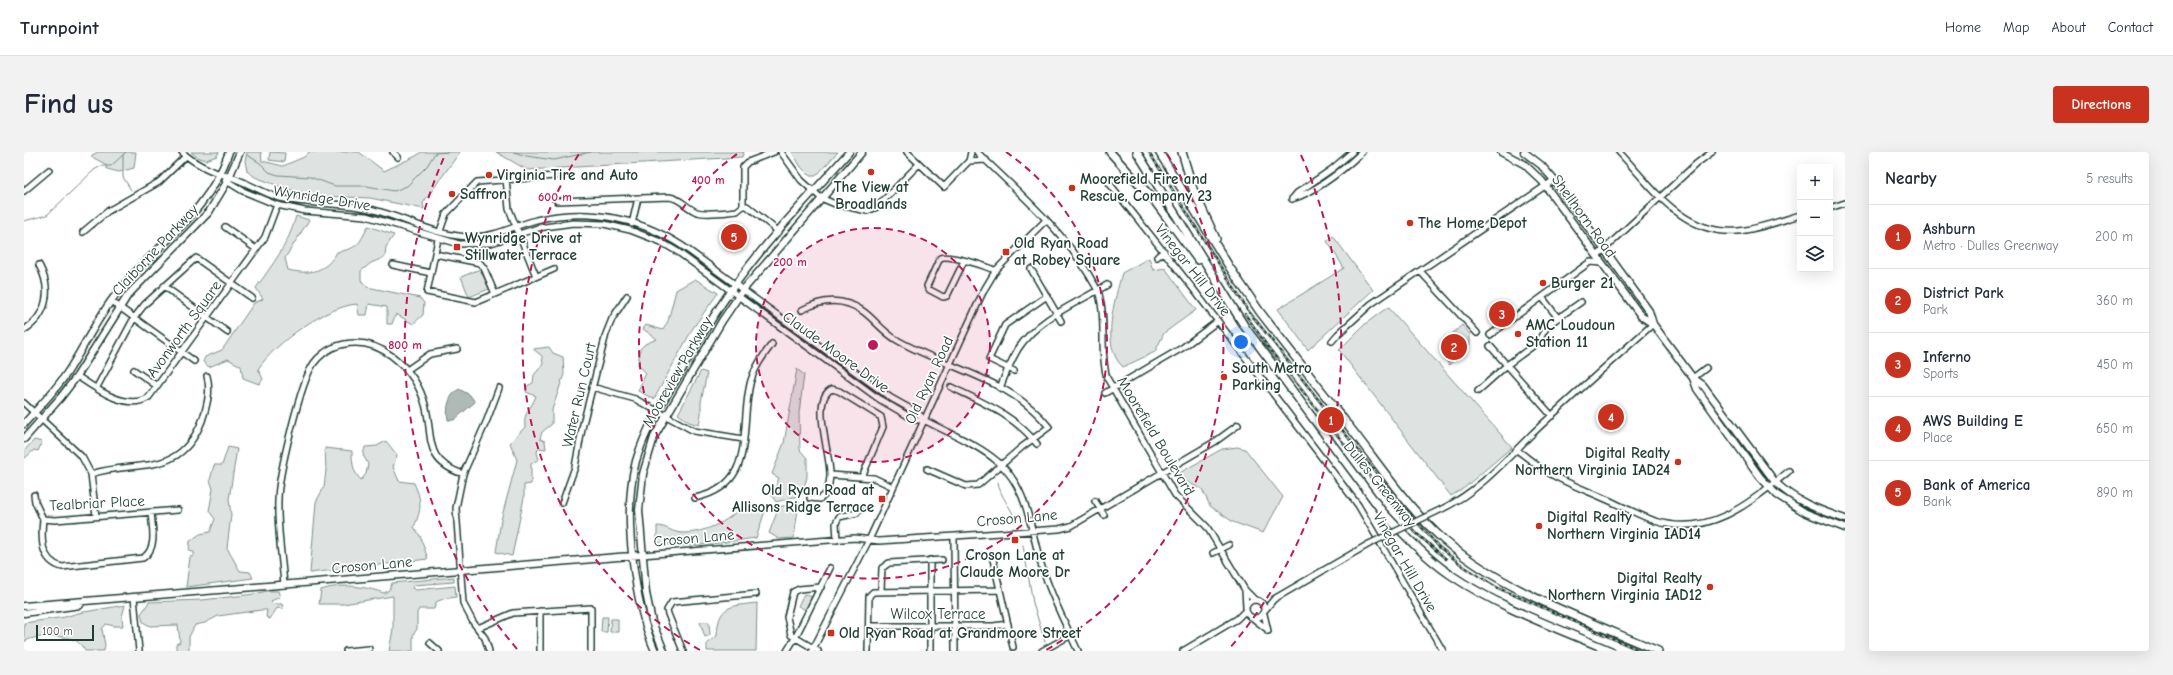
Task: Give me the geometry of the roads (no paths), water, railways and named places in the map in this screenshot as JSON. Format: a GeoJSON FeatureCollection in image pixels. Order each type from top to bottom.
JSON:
{"type":"FeatureCollection","features":[{"type":"Feature","properties":{"kind":"highway"},"geometry":{"type":"LineString","coordinates":[[1110,152],[1153,199],[1230,304]]}},
{"type":"Feature","properties":{"kind":"highway","name":"Dulles Greenway"},"geometry":{"type":"LineString","coordinates":[[1137,152],[1230,304],[1272,365],[1382,511],[1412,542],[1451,574],[1495,601],[1610,651]]}},
{"type":"Feature","properties":{"kind":"highway","name":"Dulles Greenway"},"geometry":{"type":"LineString","coordinates":[[1159,152],[1230,268],[1260,312],[1346,423],[1430,527],[1477,566],[1582,619],[1658,651]]}},
{"type":"Feature","properties":{"kind":"highway"},"geometry":{"type":"LineString","coordinates":[[1182,152],[1196,195],[1230,268]]}},
{"type":"Feature","properties":{"kind":"main road","name":"Claiborne Parkway"},"geometry":{"type":"LineString","coordinates":[[24,424],[67,373],[111,301],[139,268],[194,215],[221,175],[230,152]]}},
{"type":"Feature","properties":{"kind":"main road","name":"Claiborne Parkway"},"geometry":{"type":"LineString","coordinates":[[24,439],[77,376],[128,295],[209,212],[229,180],[240,152]]}},
{"type":"Feature","properties":{"kind":"main road","name":"Mooreview Parkway"},"geometry":{"type":"LineString","coordinates":[[655,651],[641,611],[633,556],[630,506],[631,484],[636,461],[657,412],[710,322],[731,291],[779,232],[849,152]]}},
{"type":"Feature","properties":{"kind":"main road","name":"Mooreview Parkway"},"geometry":{"type":"LineString","coordinates":[[664,651],[648,606],[642,555],[639,510],[642,474],[654,437],[722,321],[743,290],[862,152]]}},
{"type":"Feature","properties":{"kind":"main road","name":"Shellhorn Road"},"geometry":{"type":"LineString","coordinates":[[1501,152],[1531,169],[1546,186],[1641,316],[1653,324]]}},
{"type":"Feature","properties":{"kind":"main road","name":"Shellhorn Road"},"geometry":{"type":"LineString","coordinates":[[1524,152],[1541,165],[1554,180],[1606,249],[1649,311],[1653,324],[1693,378],[1702,385],[1776,482],[1799,501],[1845,519]]}},
{"type":"Feature","properties":{"kind":"main road","name":"Shellhorn Road"},"geometry":{"type":"LineString","coordinates":[[1693,378],[1696,390],[1769,487],[1795,508],[1845,528]]}},
{"type":"Feature","properties":{"kind":"main road","name":"Croson Lane"},"geometry":{"type":"LineString","coordinates":[[24,606],[642,555]]}},
{"type":"Feature","properties":{"kind":"main road","name":"Croson Lane"},"geometry":{"type":"LineString","coordinates":[[24,613],[125,597]]}},
{"type":"Feature","properties":{"kind":"street"},"geometry":{"type":"LineString","coordinates":[[393,152],[398,157]]}},
{"type":"Feature","properties":{"kind":"street"},"geometry":{"type":"LineString","coordinates":[[556,201],[674,197],[698,212],[737,211],[742,206],[743,167],[748,162],[774,152]]}},
{"type":"Feature","properties":{"kind":"street"},"geometry":{"type":"LineString","coordinates":[[781,152],[792,170],[821,198],[835,204],[870,210],[877,207],[919,164]]}},
{"type":"Feature","properties":{"kind":"street"},"geometry":{"type":"LineString","coordinates":[[907,152],[944,187],[969,161],[971,152]]}},
{"type":"Feature","properties":{"kind":"street"},"geometry":{"type":"LineString","coordinates":[[977,152],[1045,221]]}},
{"type":"Feature","properties":{"kind":"street"},"geometry":{"type":"LineString","coordinates":[[1352,152],[1332,169],[1297,193],[1292,199],[1303,195],[1322,184],[1362,152]]}},
{"type":"Feature","properties":{"kind":"street"},"geometry":{"type":"LineString","coordinates":[[1619,152],[1660,197],[1685,219],[1701,227],[1719,231],[1747,229],[1797,217]]}},
{"type":"Feature","properties":{"kind":"street"},"geometry":{"type":"LineString","coordinates":[[1597,256],[1696,164],[1712,152]]}},
{"type":"Feature","properties":{"kind":"street"},"geometry":{"type":"LineString","coordinates":[[83,232],[108,210],[159,182],[184,154],[201,166],[221,175]]}},
{"type":"Feature","properties":{"kind":"street"},"geometry":{"type":"LineString","coordinates":[[969,161],[986,160]]}},
{"type":"Feature","properties":{"kind":"street"},"geometry":{"type":"LineString","coordinates":[[24,192],[49,170]]}},
{"type":"Feature","properties":{"kind":"street","name":"Wynridge Drive"},"geometry":{"type":"LineString","coordinates":[[221,175],[250,194],[277,205],[306,210],[366,216],[438,239],[459,244],[478,245],[500,241],[548,226],[573,223],[604,224],[630,230],[671,248],[739,296]]}},
{"type":"Feature","properties":{"kind":"street"},"geometry":{"type":"LineString","coordinates":[[440,231],[446,214],[478,182],[555,176]]}},
{"type":"Feature","properties":{"kind":"street"},"geometry":{"type":"LineString","coordinates":[[506,179],[508,203],[536,276]]}},
{"type":"Feature","properties":{"kind":"street","name":"Wynridge Drive"},"geometry":{"type":"LineString","coordinates":[[229,180],[281,198],[369,209],[440,231],[463,236],[482,236],[536,220],[571,215],[604,216],[632,222],[654,230],[675,241],[743,290]]}},
{"type":"Feature","properties":{"kind":"street"},"geometry":{"type":"LineString","coordinates":[[1332,342],[1338,334],[1367,306],[1554,180]]}},
{"type":"Feature","properties":{"kind":"street","name":"Vinegar Hill Drive"},"geometry":{"type":"LineString","coordinates":[[1109,183],[1218,321],[1358,505],[1443,651]]}},
{"type":"Feature","properties":{"kind":"street"},"geometry":{"type":"LineString","coordinates":[[630,230],[638,198]]}},
{"type":"Feature","properties":{"kind":"street"},"geometry":{"type":"LineString","coordinates":[[1833,207],[1845,203]]}},
{"type":"Feature","properties":{"kind":"street","name":"Avonworth Square"},"geometry":{"type":"LineString","coordinates":[[77,376],[122,402],[144,401],[157,386],[269,230],[277,205]]}},
{"type":"Feature","properties":{"kind":"street"},"geometry":{"type":"LineString","coordinates":[[742,206],[748,206],[779,232]]}},
{"type":"Feature","properties":{"kind":"street","name":"Old Ryan Road"},"geometry":{"type":"LineString","coordinates":[[815,650],[870,540],[893,486],[978,301],[996,271],[1045,221]]}},
{"type":"Feature","properties":{"kind":"street","name":"Moorefield Boulevard"},"geometry":{"type":"LineString","coordinates":[[1045,221],[1077,256],[1098,290],[1102,305],[1104,367],[1112,389],[1179,501],[1201,519],[1245,590],[1257,600]]}},
{"type":"Feature","properties":{"kind":"street"},"geometry":{"type":"LineString","coordinates":[[225,227],[256,249]]}},
{"type":"Feature","properties":{"kind":"street"},"geometry":{"type":"LineString","coordinates":[[438,239],[427,292],[476,302],[554,269]]}},
{"type":"Feature","properties":{"kind":"street"},"geometry":{"type":"LineString","coordinates":[[1490,335],[1590,262],[1592,248]]}},
{"type":"Feature","properties":{"kind":"street"},"geometry":{"type":"LineString","coordinates":[[1157,257],[1164,252]]}},
{"type":"Feature","properties":{"kind":"street"},"geometry":{"type":"LineString","coordinates":[[435,254],[480,263],[484,268],[495,294]]}},
{"type":"Feature","properties":{"kind":"street"},"geometry":{"type":"LineString","coordinates":[[964,261],[947,296],[943,297],[928,289],[927,286],[940,258],[943,256],[964,261],[996,271]]}},
{"type":"Feature","properties":{"kind":"street"},"geometry":{"type":"LineString","coordinates":[[97,388],[134,318],[145,304],[196,258],[252,298]]}},
{"type":"Feature","properties":{"kind":"street"},"geometry":{"type":"LineString","coordinates":[[1590,262],[1602,263]]}},
{"type":"Feature","properties":{"kind":"street"},"geometry":{"type":"LineString","coordinates":[[24,330],[38,318],[46,301],[46,281],[39,265]]}},
{"type":"Feature","properties":{"kind":"street"},"geometry":{"type":"LineString","coordinates":[[393,265],[431,273]]}},
{"type":"Feature","properties":{"kind":"street"},"geometry":{"type":"LineString","coordinates":[[1030,269],[1061,321]]}},
{"type":"Feature","properties":{"kind":"street"},"geometry":{"type":"LineString","coordinates":[[1420,271],[1477,333]]}},
{"type":"Feature","properties":{"kind":"street"},"geometry":{"type":"LineString","coordinates":[[1000,388],[1008,368],[1019,348],[1027,338],[1057,314],[1107,285]]}},
{"type":"Feature","properties":{"kind":"street"},"geometry":{"type":"LineString","coordinates":[[164,286],[227,332]]}},
{"type":"Feature","properties":{"kind":"street","name":"Claude Moore Drive"},"geometry":{"type":"LineString","coordinates":[[743,290],[887,395],[918,413],[924,420],[981,449],[1001,465],[1011,477],[1022,496],[1048,585],[1078,651]]}},
{"type":"Feature","properties":{"kind":"street","name":"Water Run Court"},"geometry":{"type":"LineString","coordinates":[[562,503],[575,467],[592,387],[608,326],[627,296]]}},
{"type":"Feature","properties":{"kind":"street","name":"Claude Moore Drive"},"geometry":{"type":"LineString","coordinates":[[739,296],[879,399],[915,420],[924,420]]}},
{"type":"Feature","properties":{"kind":"street"},"geometry":{"type":"LineString","coordinates":[[1014,371],[989,359],[1005,325],[1046,296]]}},
{"type":"Feature","properties":{"kind":"street"},"geometry":{"type":"LineString","coordinates":[[1542,297],[1558,318]]}},
{"type":"Feature","properties":{"kind":"street"},"geometry":{"type":"LineString","coordinates":[[111,301],[194,361]]}},
{"type":"Feature","properties":{"kind":"street"},"geometry":{"type":"LineString","coordinates":[[802,310],[823,302],[848,304],[862,310],[886,333],[898,341],[1000,388],[1028,405],[1050,427],[1033,438],[982,483],[972,487],[959,484],[927,469]]}},
{"type":"Feature","properties":{"kind":"street"},"geometry":{"type":"LineString","coordinates":[[1478,391],[1506,365],[1536,343],[1548,325],[1580,302]]}},
{"type":"Feature","properties":{"kind":"street"},"geometry":{"type":"LineString","coordinates":[[1104,393],[1182,348],[1218,321]]}},
{"type":"Feature","properties":{"kind":"street"},"geometry":{"type":"LineString","coordinates":[[1183,651],[1237,620],[1260,618],[1274,599],[1369,544],[1469,495],[1552,416],[1653,324]]}},
{"type":"Feature","properties":{"kind":"street"},"geometry":{"type":"LineString","coordinates":[[284,585],[278,491],[305,382],[310,369],[318,358],[330,350],[341,344],[356,342],[370,345],[381,349],[407,370],[417,385],[424,402],[432,447],[444,464],[462,474]]}},
{"type":"Feature","properties":{"kind":"street"},"geometry":{"type":"LineString","coordinates":[[695,498],[717,492],[730,482],[738,468],[753,376],[762,357],[772,344]]}},
{"type":"Feature","properties":{"kind":"street"},"geometry":{"type":"LineString","coordinates":[[1490,346],[1552,416]]}},
{"type":"Feature","properties":{"kind":"street"},"geometry":{"type":"LineString","coordinates":[[407,370],[430,354],[457,349]]}},
{"type":"Feature","properties":{"kind":"street"},"geometry":{"type":"LineString","coordinates":[[1693,378],[1706,368]]}},
{"type":"Feature","properties":{"kind":"street"},"geometry":{"type":"LineString","coordinates":[[134,370],[157,386]]}},
{"type":"Feature","properties":{"kind":"street"},"geometry":{"type":"LineString","coordinates":[[91,474],[104,470],[150,466],[177,454],[192,440],[200,424],[209,393],[207,376]]}},
{"type":"Feature","properties":{"kind":"street"},"geometry":{"type":"LineString","coordinates":[[592,387],[635,399],[694,431],[743,439]]}},
{"type":"Feature","properties":{"kind":"street"},"geometry":{"type":"LineString","coordinates":[[489,651],[485,638],[473,622],[463,603],[456,508],[462,474],[489,417],[499,388]]}},
{"type":"Feature","properties":{"kind":"street"},"geometry":{"type":"LineString","coordinates":[[951,388],[997,409],[1019,425],[1033,438],[1037,444]]}},
{"type":"Feature","properties":{"kind":"street"},"geometry":{"type":"LineString","coordinates":[[810,498],[820,498],[825,496],[830,475],[827,442],[821,419],[824,396],[829,390],[836,389],[881,417],[883,421],[883,427],[862,477]]}},
{"type":"Feature","properties":{"kind":"street"},"geometry":{"type":"LineString","coordinates":[[24,403],[78,453],[91,474],[96,516]]}},
{"type":"Feature","properties":{"kind":"street","name":"Croson Lane"},"geometry":{"type":"LineString","coordinates":[[642,555],[837,540],[879,541],[954,537],[1063,528],[1100,509],[1162,473],[1216,441],[1238,425]]}},
{"type":"Feature","properties":{"kind":"street"},"geometry":{"type":"LineString","coordinates":[[1517,450],[1543,469],[1557,477],[1648,518],[1675,525],[1703,524],[1724,518],[1742,508],[1788,471]]}},
{"type":"Feature","properties":{"kind":"street"},"geometry":{"type":"LineString","coordinates":[[830,475],[874,478],[893,486]]}},
{"type":"Feature","properties":{"kind":"street","name":"Tealbriar Place"},"geometry":{"type":"LineString","coordinates":[[34,495],[35,502],[43,519],[55,520],[178,510]]}},
{"type":"Feature","properties":{"kind":"street"},"geometry":{"type":"LineString","coordinates":[[1095,501],[1104,515]]}},
{"type":"Feature","properties":{"kind":"street"},"geometry":{"type":"LineString","coordinates":[[837,540],[836,523],[839,517],[857,513],[860,508]]}},
{"type":"Feature","properties":{"kind":"street"},"geometry":{"type":"LineString","coordinates":[[43,519],[44,553],[50,562],[62,567],[143,558],[151,551],[153,543],[151,512]]}},
{"type":"Feature","properties":{"kind":"street"},"geometry":{"type":"LineString","coordinates":[[954,537],[955,651]]}},
{"type":"Feature","properties":{"kind":"street"},"geometry":{"type":"LineString","coordinates":[[1213,553],[1228,545]]}},
{"type":"Feature","properties":{"kind":"street"},"geometry":{"type":"LineString","coordinates":[[992,555],[1013,647]]}},
{"type":"Feature","properties":{"kind":"street"},"geometry":{"type":"LineString","coordinates":[[930,560],[930,651]]}},
{"type":"Feature","properties":{"kind":"street"},"geometry":{"type":"LineString","coordinates":[[881,590],[882,568],[887,564],[942,560]]}},
{"type":"Feature","properties":{"kind":"street"},"geometry":{"type":"LineString","coordinates":[[787,651],[830,568]]}},
{"type":"Feature","properties":{"kind":"street"},"geometry":{"type":"LineString","coordinates":[[815,650],[795,638],[790,632],[787,617],[793,592],[799,589],[821,587]]}},
{"type":"Feature","properties":{"kind":"street"},"geometry":{"type":"LineString","coordinates":[[868,651],[869,596],[873,592],[881,590],[1000,590]]}},
{"type":"Feature","properties":{"kind":"street","name":"Moorefield Boulevard"},"geometry":{"type":"LineString","coordinates":[[1245,590],[1246,608]]}},
{"type":"Feature","properties":{"kind":"street"},"geometry":{"type":"LineString","coordinates":[[683,651],[667,610],[672,602],[756,594]]}},
{"type":"Feature","properties":{"kind":"street"},"geometry":{"type":"LineString","coordinates":[[134,597],[139,651]]}},
{"type":"Feature","properties":{"kind":"street"},"geometry":{"type":"LineString","coordinates":[[1237,620],[1250,602],[1274,599]]}},
{"type":"Feature","properties":{"kind":"street"},"geometry":{"type":"LineString","coordinates":[[1246,608],[1252,618],[1268,630],[1263,604],[1257,600]]}},
{"type":"Feature","properties":{"kind":"street"},"geometry":{"type":"LineString","coordinates":[[478,628],[505,615],[591,608],[591,651]]}},
{"type":"Feature","properties":{"kind":"street"},"geometry":{"type":"LineString","coordinates":[[540,611],[540,651]]}},
{"type":"Feature","properties":{"kind":"street","name":"Wilcox Terrace"},"geometry":{"type":"LineString","coordinates":[[869,626],[955,626],[1008,624]]}},
{"type":"Feature","properties":{"kind":"street"},"geometry":{"type":"LineString","coordinates":[[1042,651],[1071,635]]}},
{"type":"Feature","properties":{"kind":"street"},"geometry":{"type":"LineString","coordinates":[[430,643],[439,651]]}},
{"type":"Feature","properties":{"kind":"street"},"geometry":{"type":"LineString","coordinates":[[346,651],[369,649]]}},
{"type":"Feature","properties":{"kind":"waterway"},"geometry":{"type":"LineString","coordinates":[[24,221],[47,215],[94,170],[101,166],[111,166],[126,152]]}},
{"type":"Feature","properties":{"kind":"waterway"},"geometry":{"type":"LineString","coordinates":[[247,155],[260,163],[269,172],[278,175],[310,177],[335,186],[367,186],[394,191],[407,186],[427,166],[435,153],[448,152]]}},
{"type":"Feature","properties":{"kind":"waterway"},"geometry":{"type":"LineString","coordinates":[[514,152],[526,156],[554,160],[591,152]]}},
{"type":"Feature","properties":{"kind":"waterway"},"geometry":{"type":"LineString","coordinates":[[123,155],[123,177],[131,190]]}},
{"type":"Feature","properties":{"kind":"waterway"},"geometry":{"type":"LineString","coordinates":[[998,482],[1001,493],[1016,522]]}},
{"type":"Feature","properties":{"kind":"waterway"},"geometry":{"type":"LineString","coordinates":[[1023,545],[1033,603],[1045,642]]}},
{"type":"Feature","properties":{"kind":"railway"},"geometry":{"type":"LineString","coordinates":[[1149,152],[1247,309],[1399,502],[1439,547],[1463,566],[1498,588],[1641,651]]}},
{"type":"Feature","properties":{"kind":"railway"},"geometry":{"type":"LineString","coordinates":[[1245,314],[1268,347],[1393,506],[1415,532],[1446,559]]}},
{"type":"Feature","properties":{"kind":"place","name":"The View at Broadlands"},"geometry":{"type":"Point","coordinates":[871,172]}},
{"type":"Feature","properties":{"kind":"place","name":"Virginia Tire and Auto"},"geometry":{"type":"Point","coordinates":[489,175]}},
{"type":"Feature","properties":{"kind":"place","name":"Moorefield Fire and Rescue, Company 23"},"geometry":{"type":"Point","coordinates":[1072,188]}},
{"type":"Feature","properties":{"kind":"place","name":"Saffron"},"geometry":{"type":"Point","coordinates":[452,194]}},
{"type":"Feature","properties":{"kind":"place","name":"The Home Depot"},"geometry":{"type":"Point","coordinates":[1410,223]}},
{"type":"Feature","properties":{"kind":"place","name":"Bank of America"},"geometry":{"type":"Point","coordinates":[734,237]}},
{"type":"Feature","properties":{"kind":"place","name":"Wynridge Drive at Stillwater Terrace"},"geometry":{"type":"Point","coordinates":[457,247]}},
{"type":"Feature","properties":{"kind":"place","name":"Old Ryan Road at Robey Square"},"geometry":{"type":"Point","coordinates":[1006,252]}},
{"type":"Feature","properties":{"kind":"place","name":"Burger 21"},"geometry":{"type":"Point","coordinates":[1543,283]}},
{"type":"Feature","properties":{"kind":"place","name":"Inferno"},"geometry":{"type":"Point","coordinates":[1502,314]}},
{"type":"Feature","properties":{"kind":"place","name":"AMC Loudoun Station 11"},"geometry":{"type":"Point","coordinates":[1518,334]}},
{"type":"Feature","properties":{"kind":"place","name":"District Park"},"geometry":{"type":"Point","coordinates":[1454,347]}},
{"type":"Feature","properties":{"kind":"place","name":"South Metro Parking"},"geometry":{"type":"Point","coordinates":[1224,377]}},
{"type":"Feature","properties":{"kind":"place","name":"AWS Building E"},"geometry":{"type":"Point","coordinates":[1611,417]}},
{"type":"Feature","properties":{"kind":"place","name":"Ashburn"},"geometry":{"type":"Point","coordinates":[1331,420]}},
{"type":"Feature","properties":{"kind":"place","name":"Digital Realty Northern Virginia IAD24"},"geometry":{"type":"Point","coordinates":[1678,462]}},
{"type":"Feature","properties":{"kind":"place","name":"Old Ryan Road at Allisons Ridge Terrace"},"geometry":{"type":"Point","coordinates":[882,499]}},
{"type":"Feature","properties":{"kind":"place","name":"Digital Realty Northern Virginia IAD14"},"geometry":{"type":"Point","coordinates":[1539,526]}},
{"type":"Feature","properties":{"kind":"place","name":"Croson Lane at Claude Moore Dr"},"geometry":{"type":"Point","coordinates":[1015,540]}},
{"type":"Feature","properties":{"kind":"place","name":"Digital Realty Northern Virginia IAD12"},"geometry":{"type":"Point","coordinates":[1710,587]}},
{"type":"Feature","properties":{"kind":"place","name":"Old Ryan Road at Grandmoore Street"},"geometry":{"type":"Point","coordinates":[831,633]}}]}
